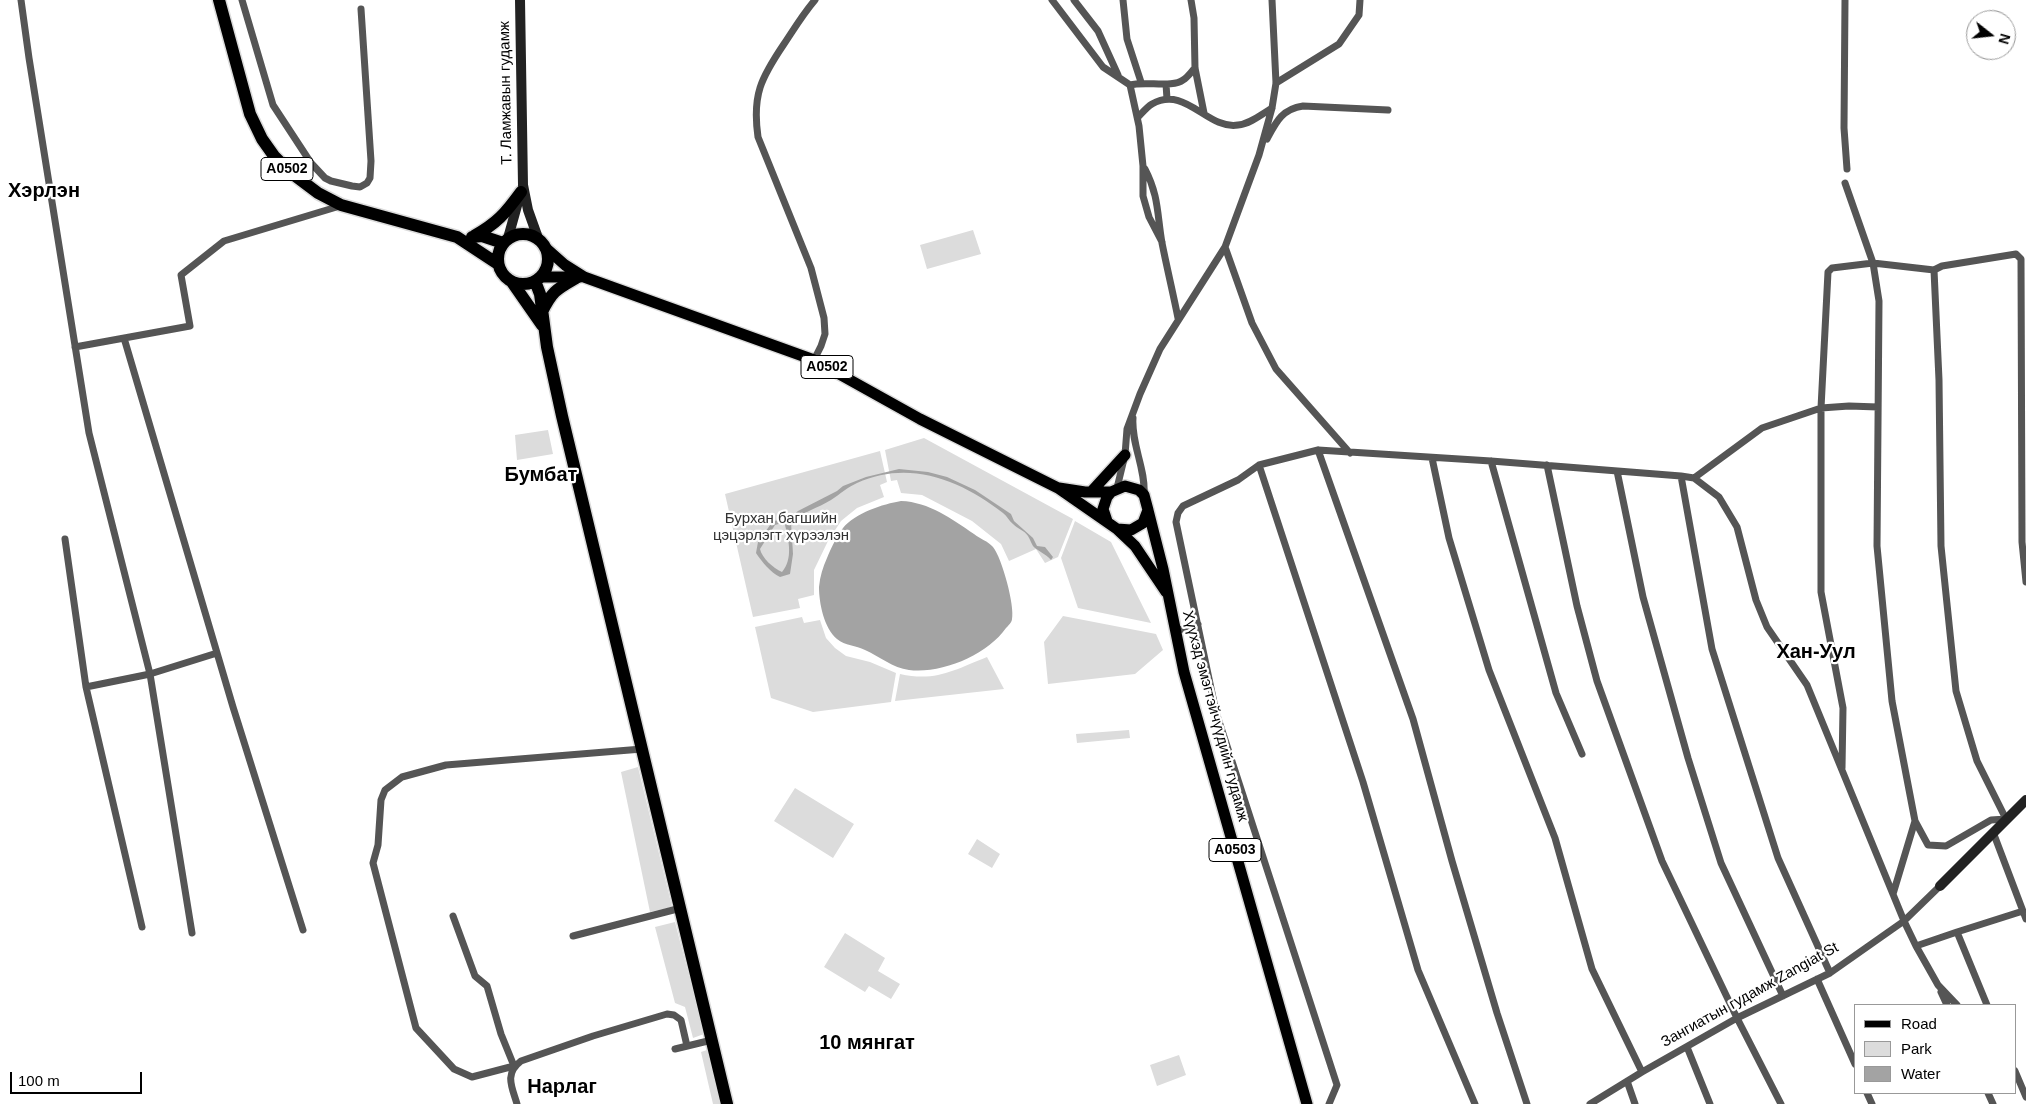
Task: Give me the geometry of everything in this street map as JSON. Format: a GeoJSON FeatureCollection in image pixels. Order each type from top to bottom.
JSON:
{"type":"FeatureCollection","features":[{"type":"Feature","properties":{"kind":"highway","name":"A0502"},"geometry":{"type":"LineString","coordinates":[[219,0],[250,114],[262,139],[274,156],[290,172],[318,193],[341,205],[457,238],[498,264],[501,271],[512,282],[528,284],[538,279]]}},
{"type":"Feature","properties":{"kind":"highway"},"geometry":{"type":"LineString","coordinates":[[474,236],[495,224],[505,215],[522,189]]}},
{"type":"Feature","properties":{"kind":"highway","name":"A0502"},"geometry":{"type":"LineString","coordinates":[[457,238],[482,236],[506,240],[523,233],[538,238],[547,249]]}},
{"type":"Feature","properties":{"kind":"highway"},"geometry":{"type":"LineString","coordinates":[[498,264],[498,257],[506,240]]}},
{"type":"Feature","properties":{"kind":"highway"},"geometry":{"type":"LineString","coordinates":[[547,249],[548,264],[538,279],[544,329],[562,416],[727,1104]]}},
{"type":"Feature","properties":{"kind":"highway"},"geometry":{"type":"LineString","coordinates":[[542,312],[549,296],[556,288],[580,277]]}},
{"type":"Feature","properties":{"kind":"highway"},"geometry":{"type":"LineString","coordinates":[[512,282],[544,329]]}},
{"type":"Feature","properties":{"kind":"main road","name":"Хүүхэд эмэгтэйчүүдийн гудамж"},"geometry":{"type":"LineString","coordinates":[[547,249],[580,277],[814,360],[920,418],[1058,488],[1112,525],[1135,546],[1168,595]]}},
{"type":"Feature","properties":{"kind":"main road","name":"Хүүхэд эмэгтэйчүүдийн гудамж"},"geometry":{"type":"LineString","coordinates":[[538,279],[580,277]]}},
{"type":"Feature","properties":{"kind":"main road"},"geometry":{"type":"LineString","coordinates":[[1091,492],[1125,454]]}},
{"type":"Feature","properties":{"kind":"main road","name":"Хүүхэд эмэгтэйчүүдийн гудамж"},"geometry":{"type":"LineString","coordinates":[[1058,488],[1091,492],[1132,487],[1144,495],[1184,672],[1307,1104]]}},
{"type":"Feature","properties":{"kind":"main road"},"geometry":{"type":"LineString","coordinates":[[1114,490],[1107,497],[1103,509],[1112,525],[1123,531],[1137,528],[1146,517],[1148,510]]}},
{"type":"Feature","properties":{"kind":"street"},"geometry":{"type":"LineString","coordinates":[[21,0],[89,432],[150,674],[192,933]]}},
{"type":"Feature","properties":{"kind":"street"},"geometry":{"type":"LineString","coordinates":[[242,0],[273,106],[311,163],[325,178],[360,187],[367,183],[370,178],[371,161],[361,9]]}},
{"type":"Feature","properties":{"kind":"street","name":"Т. Ламжавын гудамж"},"geometry":{"type":"LineString","coordinates":[[520,0],[522,189],[538,238]]}},
{"type":"Feature","properties":{"kind":"street"},"geometry":{"type":"LineString","coordinates":[[814,360],[825,334],[824,318],[811,268],[758,137],[755,116],[758,94],[764,75],[804,12],[815,0]]}},
{"type":"Feature","properties":{"kind":"street"},"geometry":{"type":"LineString","coordinates":[[1052,0],[1103,67],[1130,85],[1138,117],[1143,166],[1143,196],[1149,217],[1162,242]]}},
{"type":"Feature","properties":{"kind":"street"},"geometry":{"type":"LineString","coordinates":[[1074,0],[1098,30],[1118,76]]}},
{"type":"Feature","properties":{"kind":"street"},"geometry":{"type":"LineString","coordinates":[[1122,0],[1127,38],[1141,82]]}},
{"type":"Feature","properties":{"kind":"street"},"geometry":{"type":"LineString","coordinates":[[1191,0],[1194,18],[1195,68],[1204,113]]}},
{"type":"Feature","properties":{"kind":"street"},"geometry":{"type":"LineString","coordinates":[[1114,490],[1125,454],[1127,429],[1160,349],[1225,246],[1259,155],[1272,108],[1276,83],[1272,0]]}},
{"type":"Feature","properties":{"kind":"street"},"geometry":{"type":"LineString","coordinates":[[1276,83],[1339,44],[1359,15],[1360,0]]}},
{"type":"Feature","properties":{"kind":"street"},"geometry":{"type":"LineString","coordinates":[[1845,0],[1844,128],[1847,169]]}},
{"type":"Feature","properties":{"kind":"street"},"geometry":{"type":"LineString","coordinates":[[1130,85],[1141,82],[1166,84],[1182,82],[1195,68]]}},
{"type":"Feature","properties":{"kind":"street"},"geometry":{"type":"LineString","coordinates":[[1166,84],[1167,99]]}},
{"type":"Feature","properties":{"kind":"street"},"geometry":{"type":"LineString","coordinates":[[1138,117],[1152,104],[1167,99],[1192,105],[1224,125],[1239,126],[1272,108]]}},
{"type":"Feature","properties":{"kind":"street"},"geometry":{"type":"LineString","coordinates":[[1259,155],[1276,122],[1284,112],[1293,107],[1388,110]]}},
{"type":"Feature","properties":{"kind":"street"},"geometry":{"type":"LineString","coordinates":[[1143,166],[1153,186],[1158,206],[1162,242],[1178,318]]}},
{"type":"Feature","properties":{"kind":"street"},"geometry":{"type":"LineString","coordinates":[[1845,183],[1874,263],[1878,301],[1878,556],[1892,701],[1915,821],[1928,845],[1946,846],[1991,820],[2006,819],[1977,761],[1956,691],[1941,546],[1939,380],[1934,270]]}},
{"type":"Feature","properties":{"kind":"street","name":"Т. Ламжавын гудамж"},"geometry":{"type":"LineString","coordinates":[[506,240],[522,189]]}},
{"type":"Feature","properties":{"kind":"street"},"geometry":{"type":"LineString","coordinates":[[75,347],[190,326],[180,275],[224,241],[341,205]]}},
{"type":"Feature","properties":{"kind":"street"},"geometry":{"type":"LineString","coordinates":[[1225,246],[1252,323],[1276,369],[1350,453]]}},
{"type":"Feature","properties":{"kind":"street"},"geometry":{"type":"LineString","coordinates":[[1842,771],[1842,708],[1821,592],[1821,408],[1828,272],[1832,268],[1874,263],[1934,270],[2016,254],[2021,259],[2022,542],[2026,582]]}},
{"type":"Feature","properties":{"kind":"street"},"geometry":{"type":"LineString","coordinates":[[124,338],[217,653],[303,930]]}},
{"type":"Feature","properties":{"kind":"street"},"geometry":{"type":"LineString","coordinates":[[1694,478],[1762,428],[1821,408],[1849,406],[1878,407]]}},
{"type":"Feature","properties":{"kind":"street"},"geometry":{"type":"LineString","coordinates":[[1135,408],[1133,422],[1135,441],[1145,486],[1144,495]]}},
{"type":"Feature","properties":{"kind":"street"},"geometry":{"type":"LineString","coordinates":[[1318,450],[1413,719],[1497,1013],[1527,1104]]}},
{"type":"Feature","properties":{"kind":"street"},"geometry":{"type":"LineString","coordinates":[[1329,1104],[1337,1084],[1216,712],[1176,522],[1178,513],[1183,506],[1238,480],[1259,465],[1318,450],[1681,476],[1694,478],[1719,497],[1737,527],[1756,600],[1766,627],[1807,686],[1904,921],[1947,1004]]}},
{"type":"Feature","properties":{"kind":"street"},"geometry":{"type":"LineString","coordinates":[[1432,458],[1449,538],[1490,670],[1555,838],[1592,969],[1642,1072]]}},
{"type":"Feature","properties":{"kind":"street"},"geometry":{"type":"LineString","coordinates":[[1491,461],[1556,693],[1582,754]]}},
{"type":"Feature","properties":{"kind":"street"},"geometry":{"type":"LineString","coordinates":[[1259,465],[1363,782],[1418,970],[1475,1104]]}},
{"type":"Feature","properties":{"kind":"street"},"geometry":{"type":"LineString","coordinates":[[1547,465],[1577,606],[1597,681],[1662,861],[1737,1018],[1781,1104]]}},
{"type":"Feature","properties":{"kind":"street"},"geometry":{"type":"LineString","coordinates":[[1617,471],[1643,597],[1688,758],[1718,853],[1783,996]]}},
{"type":"Feature","properties":{"kind":"street"},"geometry":{"type":"LineString","coordinates":[[1681,476],[1712,650],[1778,858],[1830,973]]}},
{"type":"Feature","properties":{"kind":"street"},"geometry":{"type":"LineString","coordinates":[[65,539],[86,687],[142,927]]}},
{"type":"Feature","properties":{"kind":"street"},"geometry":{"type":"LineString","coordinates":[[1176,631],[1198,624]]}},
{"type":"Feature","properties":{"kind":"street"},"geometry":{"type":"LineString","coordinates":[[86,687],[150,674],[217,653]]}},
{"type":"Feature","properties":{"kind":"street"},"geometry":{"type":"LineString","coordinates":[[642,749],[446,765],[402,777],[385,790],[382,800],[378,844],[373,863],[416,1028],[454,1069],[472,1077],[514,1066],[521,1061],[584,1039],[666,1014],[674,1015],[681,1020],[686,1046]]}},
{"type":"Feature","properties":{"kind":"street","name":"Зангиатын гудамж Zangiat St"},"geometry":{"type":"LineString","coordinates":[[1590,1104],[1626,1081],[1737,1018],[1830,973],[1904,921],[2026,800]]}},
{"type":"Feature","properties":{"kind":"street"},"geometry":{"type":"LineString","coordinates":[[1893,895],[1915,821]]}},
{"type":"Feature","properties":{"kind":"street"},"geometry":{"type":"LineString","coordinates":[[1993,832],[2026,919]]}},
{"type":"Feature","properties":{"kind":"street"},"geometry":{"type":"LineString","coordinates":[[573,936],[681,908]]}},
{"type":"Feature","properties":{"kind":"street"},"geometry":{"type":"LineString","coordinates":[[1916,946],[2023,911]]}},
{"type":"Feature","properties":{"kind":"street"},"geometry":{"type":"LineString","coordinates":[[453,916],[475,976],[488,986],[501,1034],[514,1066],[510,1077],[517,1104]]}},
{"type":"Feature","properties":{"kind":"street"},"geometry":{"type":"LineString","coordinates":[[1957,932],[1987,1004]]}},
{"type":"Feature","properties":{"kind":"street"},"geometry":{"type":"LineString","coordinates":[[1817,979],[1854,1062]]}},
{"type":"Feature","properties":{"kind":"street"},"geometry":{"type":"LineString","coordinates":[[1938,985],[1956,1004]]}},
{"type":"Feature","properties":{"kind":"street"},"geometry":{"type":"LineString","coordinates":[[675,1049],[712,1040]]}},
{"type":"Feature","properties":{"kind":"street"},"geometry":{"type":"LineString","coordinates":[[1686,1047],[1710,1104]]}},
{"type":"Feature","properties":{"kind":"street"},"geometry":{"type":"LineString","coordinates":[[2016,1073],[2026,1097]]}},
{"type":"Feature","properties":{"kind":"street"},"geometry":{"type":"LineString","coordinates":[[1626,1081],[1635,1104]]}},
{"type":"Feature","properties":{"kind":"green space"},"geometry":{"type":"Polygon","coordinates":[[[973,230],[981,254],[927,269],[920,245],[973,230]]]}},
{"type":"Feature","properties":{"kind":"green space"},"geometry":{"type":"Polygon","coordinates":[[[548,430],[553,454],[517,460],[515,435],[548,430]]]}},
{"type":"Feature","properties":{"kind":"green space"},"geometry":{"type":"Polygon","coordinates":[[[924,438],[1073,519],[1058,557],[1045,563],[1036,549],[1009,561],[1001,544],[972,521],[922,495],[901,493],[897,480],[891,481],[885,450],[924,438]]]}},
{"type":"Feature","properties":{"kind":"green space","name":"Бурхан багшийн цэцэрлэгт хүрээлэн"},"geometry":{"type":"Polygon","coordinates":[[[880,451],[887,482],[880,485],[884,497],[857,508],[841,521],[828,541],[814,570],[814,595],[798,599],[800,608],[753,617],[725,494],[880,451]]]}},
{"type":"Feature","properties":{"kind":"green space"},"geometry":{"type":"Polygon","coordinates":[[[1075,521],[1111,542],[1151,623],[1078,608],[1061,558],[1075,521]]]}},
{"type":"Feature","properties":{"kind":"green space"},"geometry":{"type":"Polygon","coordinates":[[[1063,616],[1156,634],[1163,650],[1135,674],[1048,684],[1044,642],[1063,616]]]}},
{"type":"Feature","properties":{"kind":"green space"},"geometry":{"type":"Polygon","coordinates":[[[802,617],[804,623],[820,620],[826,638],[846,656],[870,662],[896,673],[891,702],[813,712],[771,698],[755,627],[802,617]]]}},
{"type":"Feature","properties":{"kind":"green space"},"geometry":{"type":"Polygon","coordinates":[[[987,657],[1004,689],[895,701],[900,674],[924,677],[935,676],[987,657]]]}},
{"type":"Feature","properties":{"kind":"green space"},"geometry":{"type":"Polygon","coordinates":[[[1129,730],[1130,738],[1077,743],[1076,734],[1129,730]]]}},
{"type":"Feature","properties":{"kind":"green space"},"geometry":{"type":"Polygon","coordinates":[[[638,767],[672,907],[650,912],[621,772],[638,767]]]}},
{"type":"Feature","properties":{"kind":"green space"},"geometry":{"type":"Polygon","coordinates":[[[795,788],[854,824],[833,858],[774,821],[795,788]]]}},
{"type":"Feature","properties":{"kind":"green space"},"geometry":{"type":"Polygon","coordinates":[[[977,839],[1000,854],[992,868],[968,854],[977,839]]]}},
{"type":"Feature","properties":{"kind":"green space"},"geometry":{"type":"Polygon","coordinates":[[[675,922],[704,1034],[693,1038],[685,1007],[675,1003],[655,927],[675,922]]]}},
{"type":"Feature","properties":{"kind":"green space"},"geometry":{"type":"Polygon","coordinates":[[[845,933],[885,958],[878,971],[900,984],[891,999],[869,986],[865,992],[824,967],[845,933]]]}},
{"type":"Feature","properties":{"kind":"green space"},"geometry":{"type":"Polygon","coordinates":[[[707,1050],[720,1104],[713,1104],[701,1052],[707,1050]]]}},
{"type":"Feature","properties":{"kind":"green space"},"geometry":{"type":"Polygon","coordinates":[[[1179,1055],[1186,1075],[1157,1086],[1150,1065],[1179,1055]]]}},
{"type":"Feature","properties":{"kind":"water"},"geometry":{"type":"Polygon","coordinates":[[[899,469],[928,472],[947,477],[975,490],[1011,514],[1014,521],[1033,538],[1037,546],[1045,547],[1053,557],[1051,560],[1034,548],[1026,534],[987,501],[952,483],[915,473],[876,476],[857,483],[791,522],[793,554],[790,574],[780,577],[756,553],[758,542],[773,521],[788,519],[798,511],[843,486],[866,477],[899,469]],[[782,523],[775,525],[760,549],[768,562],[782,572],[789,556],[789,543],[785,525],[782,523]]]}},
{"type":"Feature","properties":{"kind":"water"},"geometry":{"type":"Polygon","coordinates":[[[901,501],[921,504],[940,512],[989,543],[997,553],[1007,582],[1012,604],[1011,623],[987,647],[963,661],[949,666],[922,670],[909,670],[897,667],[862,648],[837,639],[832,634],[823,615],[819,593],[820,579],[834,542],[843,528],[862,514],[886,504],[901,501]]]}},
{"type":"Feature","properties":{"kind":"district","name":"Хэрлэн"},"geometry":{"type":"Point","coordinates":[44,191]}},
{"type":"Feature","properties":{"kind":"district","name":"Бумбат"},"geometry":{"type":"Point","coordinates":[541,475]}},
{"type":"Feature","properties":{"kind":"district","name":"Хан-Уул"},"geometry":{"type":"Point","coordinates":[1816,652]}},
{"type":"Feature","properties":{"kind":"district","name":"10 мянгат"},"geometry":{"type":"Point","coordinates":[867,1043]}},
{"type":"Feature","properties":{"kind":"district","name":"Нарлаг"},"geometry":{"type":"Point","coordinates":[562,1087]}}]}
